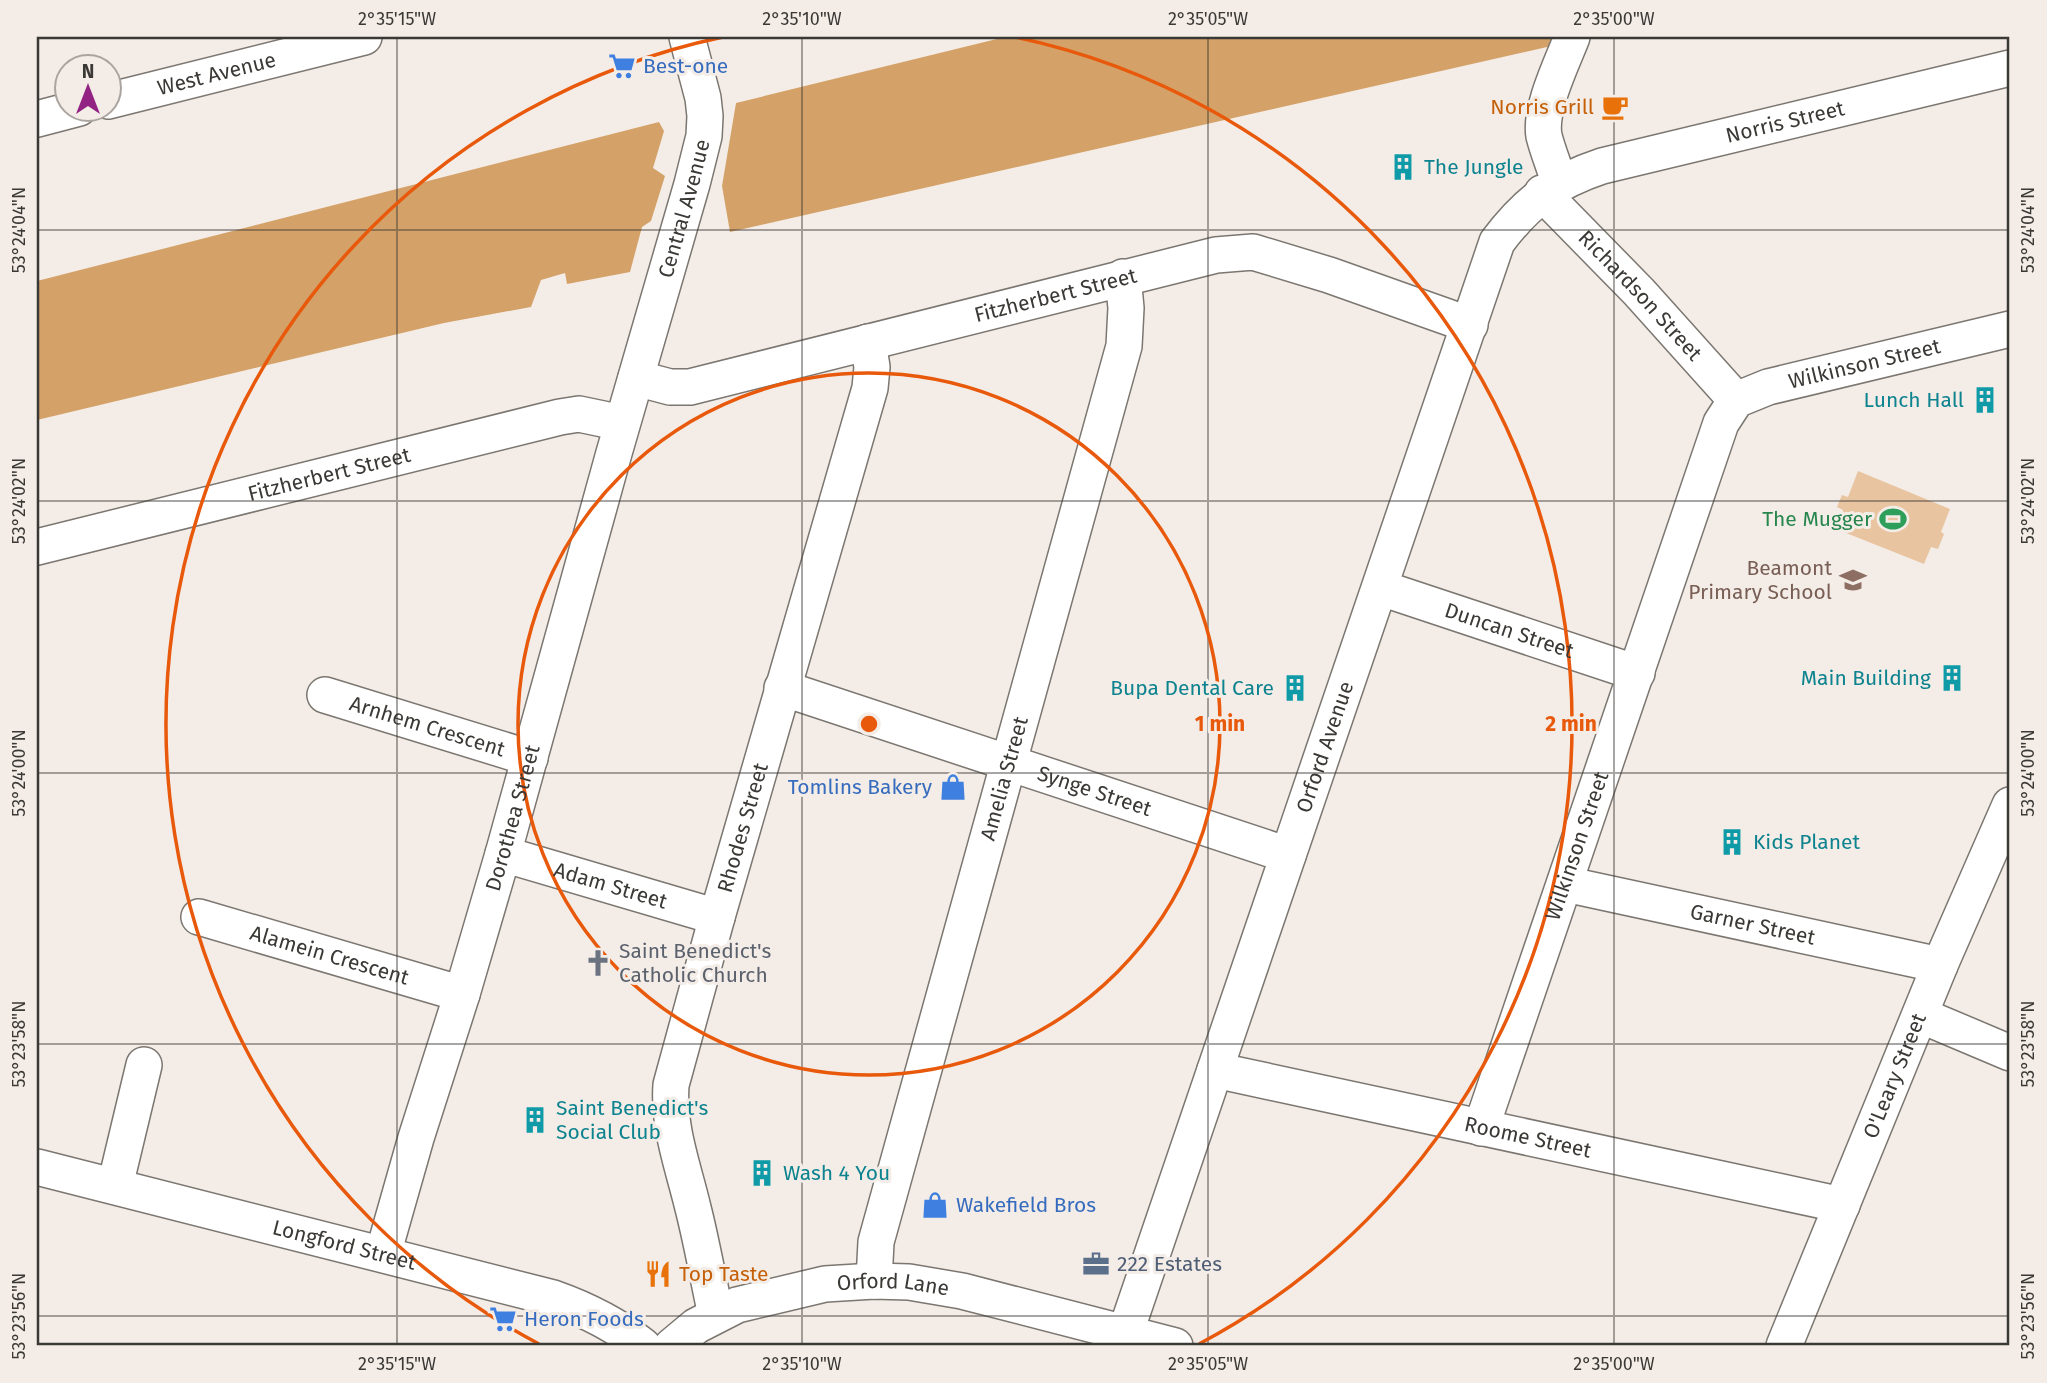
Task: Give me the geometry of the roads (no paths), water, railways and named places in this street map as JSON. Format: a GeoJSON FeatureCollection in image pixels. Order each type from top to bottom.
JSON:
{"type":"FeatureCollection","features":[{"type":"Feature","properties":{"kind":"street","name":"West Avenue"},"geometry":{"type":"LineString","coordinates":[[122,98],[364,37]]}},
{"type":"Feature","properties":{"kind":"street","name":"Central Avenue"},"geometry":{"type":"LineString","coordinates":[[636,378],[704,136],[703,98],[687,37]]}},
{"type":"Feature","properties":{"kind":"street"},"geometry":{"type":"LineString","coordinates":[[1551,188],[1544,135],[1545,119],[1548,101],[1572,37]]}},
{"type":"Feature","properties":{"kind":"street","name":"Norris Street"},"geometry":{"type":"LineString","coordinates":[[1551,188],[1602,166],[2010,68]]}},
{"type":"Feature","properties":{"kind":"street","name":"Orford Avenue"},"geometry":{"type":"LineString","coordinates":[[1125,1334],[1497,242],[1514,219],[1551,188]]}},
{"type":"Feature","properties":{"kind":"street","name":"Richardson Street"},"geometry":{"type":"LineString","coordinates":[[1551,188],[1736,400]]}},
{"type":"Feature","properties":{"kind":"street","name":"Fitzherbert Street"},"geometry":{"type":"LineString","coordinates":[[636,378],[670,387],[690,387],[1123,277],[1216,255],[1253,252],[1329,275],[1470,325]]}},
{"type":"Feature","properties":{"kind":"street","name":"Amelia Street"},"geometry":{"type":"LineString","coordinates":[[874,1281],[876,1242],[1124,346],[1126,308],[1123,277]]}},
{"type":"Feature","properties":{"kind":"street","name":"Wilkinson Street"},"geometry":{"type":"LineString","coordinates":[[1481,1128],[1721,423],[1736,400],[1768,387],[2010,329]]}},
{"type":"Feature","properties":{"kind":"street","name":"Rhodes Street"},"geometry":{"type":"LineString","coordinates":[[716,1315],[694,1208],[673,1132],[669,1107],[676,1062],[870,388],[872,367],[868,342]]}},
{"type":"Feature","properties":{"kind":"street","name":"Dorothea Street"},"geometry":{"type":"LineString","coordinates":[[383,1254],[503,854],[636,378]]}},
{"type":"Feature","properties":{"kind":"street","name":"Fitzherbert Street"},"geometry":{"type":"LineString","coordinates":[[37,547],[560,417],[589,415],[622,423]]}},
{"type":"Feature","properties":{"kind":"street","name":"Duncan Street"},"geometry":{"type":"LineString","coordinates":[[1381,588],[1637,673]]}},
{"type":"Feature","properties":{"kind":"street","name":"Synge Street"},"geometry":{"type":"LineString","coordinates":[[782,688],[1288,855]]}},
{"type":"Feature","properties":{"kind":"street","name":"Arnhem Crescent"},"geometry":{"type":"LineString","coordinates":[[325,695],[530,758]]}},
{"type":"Feature","properties":{"kind":"street","name":"O'Leary Street"},"geometry":{"type":"LineString","coordinates":[[1784,1346],[1940,965],[2010,805]]}},
{"type":"Feature","properties":{"kind":"street","name":"Adam Street"},"geometry":{"type":"LineString","coordinates":[[503,854],[717,917]]}},
{"type":"Feature","properties":{"kind":"street","name":"Garner Street"},"geometry":{"type":"LineString","coordinates":[[1565,884],[1940,965]]}},
{"type":"Feature","properties":{"kind":"street","name":"Alamein Crescent"},"geometry":{"type":"LineString","coordinates":[[199,917],[462,995]]}},
{"type":"Feature","properties":{"kind":"street"},"geometry":{"type":"LineString","coordinates":[[1920,1015],[2010,1053]]}},
{"type":"Feature","properties":{"kind":"street"},"geometry":{"type":"LineString","coordinates":[[115,1186],[144,1065]]}},
{"type":"Feature","properties":{"kind":"street","name":"Roome Street"},"geometry":{"type":"LineString","coordinates":[[1215,1070],[1842,1205]]}},
{"type":"Feature","properties":{"kind":"street","name":"Longford Street"},"geometry":{"type":"LineString","coordinates":[[37,1167],[383,1254],[578,1307],[621,1329],[643,1346]]}},
{"type":"Feature","properties":{"kind":"street","name":"Orford Lane"},"geometry":{"type":"LineString","coordinates":[[672,1346],[696,1326],[737,1305],[825,1284],[874,1281],[943,1287],[1175,1346]]}},
{"type":"Feature","properties":{"kind":"place","name":"Best-one"},"geometry":{"type":"Point","coordinates":[622,66]}},
{"type":"Feature","properties":{"kind":"place","name":"Norris Grill"},"geometry":{"type":"Point","coordinates":[1615,107]}},
{"type":"Feature","properties":{"kind":"place","name":"The Jungle"},"geometry":{"type":"Point","coordinates":[1403,167]}},
{"type":"Feature","properties":{"kind":"place","name":"Lunch Hall"},"geometry":{"type":"Point","coordinates":[1985,400]}},
{"type":"Feature","properties":{"kind":"place","name":"The Mugger"},"geometry":{"type":"Point","coordinates":[1893,519]}},
{"type":"Feature","properties":{"kind":"place","name":"Beamont Primary School"},"geometry":{"type":"Point","coordinates":[1853,580]}},
{"type":"Feature","properties":{"kind":"place","name":"Main Building"},"geometry":{"type":"Point","coordinates":[1952,678]}},
{"type":"Feature","properties":{"kind":"place","name":"Bupa Dental Care"},"geometry":{"type":"Point","coordinates":[1295,688]}},
{"type":"Feature","properties":{"kind":"place","name":"Tomlins Bakery"},"geometry":{"type":"Point","coordinates":[953,787]}},
{"type":"Feature","properties":{"kind":"place","name":"Kids Planet"},"geometry":{"type":"Point","coordinates":[1732,842]}},
{"type":"Feature","properties":{"kind":"place","name":"Saint Benedict's Catholic Church"},"geometry":{"type":"Point","coordinates":[598,963]}},
{"type":"Feature","properties":{"kind":"place","name":"Saint Benedict's Social Club"},"geometry":{"type":"Point","coordinates":[535,1120]}},
{"type":"Feature","properties":{"kind":"place","name":"Wash 4 You"},"geometry":{"type":"Point","coordinates":[762,1173]}},
{"type":"Feature","properties":{"kind":"place","name":"Wakefield Bros"},"geometry":{"type":"Point","coordinates":[935,1205]}},
{"type":"Feature","properties":{"kind":"place","name":"222 Estates"},"geometry":{"type":"Point","coordinates":[1096,1264]}},
{"type":"Feature","properties":{"kind":"place","name":"Top Taste"},"geometry":{"type":"Point","coordinates":[658,1274]}},
{"type":"Feature","properties":{"kind":"place","name":"Heron Foods"},"geometry":{"type":"Point","coordinates":[503,1319]}}]}
